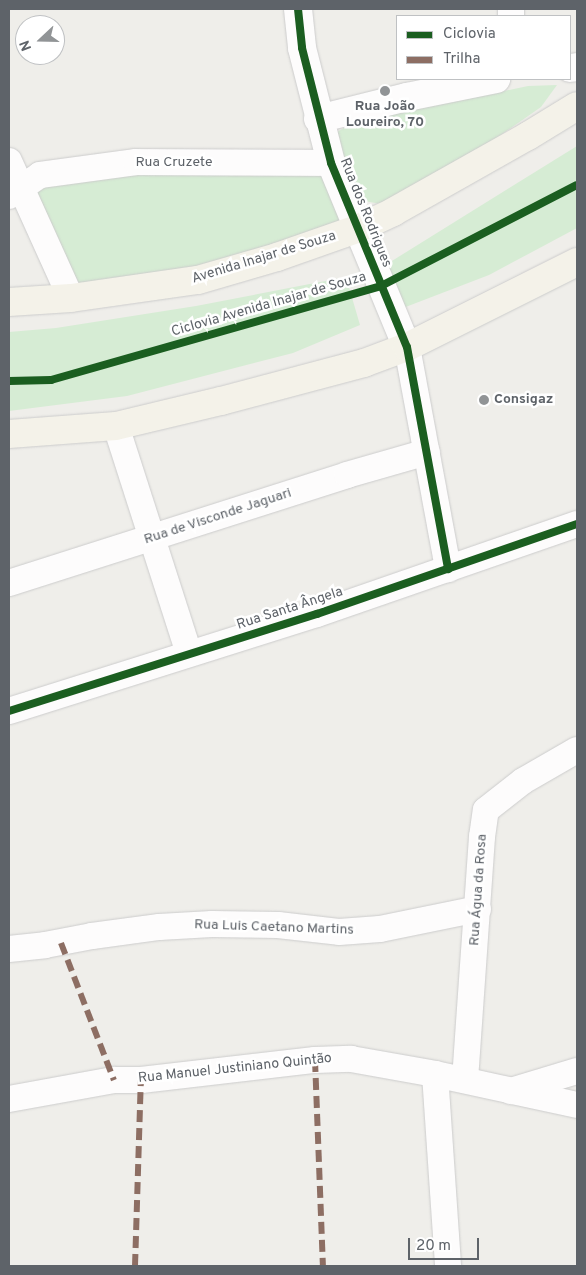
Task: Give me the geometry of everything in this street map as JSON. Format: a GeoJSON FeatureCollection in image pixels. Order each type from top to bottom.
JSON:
{"type":"FeatureCollection","features":[{"type":"Feature","properties":{"kind":"main road","name":"Avenida Inajar de Souza"},"geometry":{"type":"LineString","coordinates":[[9,302],[71,298],[198,280],[278,257],[357,229],[464,173],[577,106]]}},
{"type":"Feature","properties":{"kind":"main road"},"geometry":{"type":"LineString","coordinates":[[9,434],[116,426],[221,401],[354,365],[407,347],[577,262]]}},
{"type":"Feature","properties":{"kind":"street","name":"Rua dos Rodrigues"},"geometry":{"type":"LineString","coordinates":[[298,9],[302,48],[318,119],[331,164],[407,347],[448,570]]}},
{"type":"Feature","properties":{"kind":"street"},"geometry":{"type":"LineString","coordinates":[[318,119],[407,97],[491,80]]}},
{"type":"Feature","properties":{"kind":"street"},"geometry":{"type":"LineString","coordinates":[[9,161],[15,192],[71,298]]}},
{"type":"Feature","properties":{"kind":"street","name":"Rua Cruzete"},"geometry":{"type":"LineString","coordinates":[[15,192],[40,175],[136,162],[331,164]]}},
{"type":"Feature","properties":{"kind":"street"},"geometry":{"type":"LineString","coordinates":[[116,426],[189,654]]}},
{"type":"Feature","properties":{"kind":"street","name":"Rua de Visconde Jaguari"},"geometry":{"type":"LineString","coordinates":[[9,584],[347,475],[427,452]]}},
{"type":"Feature","properties":{"kind":"street","name":"Rua Santa Ângela"},"geometry":{"type":"LineString","coordinates":[[9,711],[448,570],[577,524]]}},
{"type":"Feature","properties":{"kind":"street","name":"Rua Água da Rosa"},"geometry":{"type":"LineString","coordinates":[[464,1080],[482,836],[486,810],[524,781],[577,750]]}},
{"type":"Feature","properties":{"kind":"street","name":"Rua Luis Caetano Martins"},"geometry":{"type":"LineString","coordinates":[[9,948],[45,945],[158,927],[212,924],[278,925],[339,932],[380,929],[478,909]]}},
{"type":"Feature","properties":{"kind":"street","name":"Rua Manuel Justiniano Quintão"},"geometry":{"type":"LineString","coordinates":[[9,1099],[114,1080],[141,1080],[315,1060],[351,1059],[435,1074],[510,1092],[577,1105]]}},
{"type":"Feature","properties":{"kind":"street"},"geometry":{"type":"LineString","coordinates":[[510,1092],[577,1071]]}},
{"type":"Feature","properties":{"kind":"street"},"geometry":{"type":"LineString","coordinates":[[435,1074],[448,1266]]}},
{"type":"Feature","properties":{"kind":"green space"},"geometry":{"type":"Polygon","coordinates":[[[557,85],[541,107],[465,160],[387,205],[364,201],[344,178],[330,136],[349,125],[389,115],[528,86],[557,85]]]}},
{"type":"Feature","properties":{"kind":"green space"},"geometry":{"type":"Polygon","coordinates":[[[577,146],[577,228],[489,275],[403,308],[387,264],[577,146]]]}},
{"type":"Feature","properties":{"kind":"green space"},"geometry":{"type":"Polygon","coordinates":[[[331,163],[345,233],[71,298],[24,188],[40,176],[331,163]]]}},
{"type":"Feature","properties":{"kind":"green space"},"geometry":{"type":"Polygon","coordinates":[[[346,277],[360,325],[293,353],[127,396],[9,411],[9,332],[56,328],[196,306],[346,277]]]}},
{"type":"Feature","properties":{"kind":"marked path"},"geometry":{"type":"LineString","coordinates":[[61,943],[114,1080]]}},
{"type":"Feature","properties":{"kind":"marked path"},"geometry":{"type":"LineString","coordinates":[[315,1060],[323,1266]]}},
{"type":"Feature","properties":{"kind":"marked path"},"geometry":{"type":"LineString","coordinates":[[135,1266],[141,1080]]}},
{"type":"Feature","properties":{"kind":"cycle path","name":"Ciclovia Avenida Inajar de Souza"},"geometry":{"type":"LineString","coordinates":[[298,9],[302,48],[331,163],[407,347],[448,569]]}},
{"type":"Feature","properties":{"kind":"cycle path","name":"Ciclovia Avenida Inajar de Souza"},"geometry":{"type":"LineString","coordinates":[[9,381],[51,380],[381,286],[577,185]]}},
{"type":"Feature","properties":{"kind":"cycle path"},"geometry":{"type":"LineString","coordinates":[[9,711],[317,614],[577,524]]}},
{"type":"Feature","properties":{"kind":"place","name":"Rua João Loureiro, 70"},"geometry":{"type":"Point","coordinates":[385,91]}},
{"type":"Feature","properties":{"kind":"place","name":"Consigaz"},"geometry":{"type":"Point","coordinates":[484,400]}}]}
